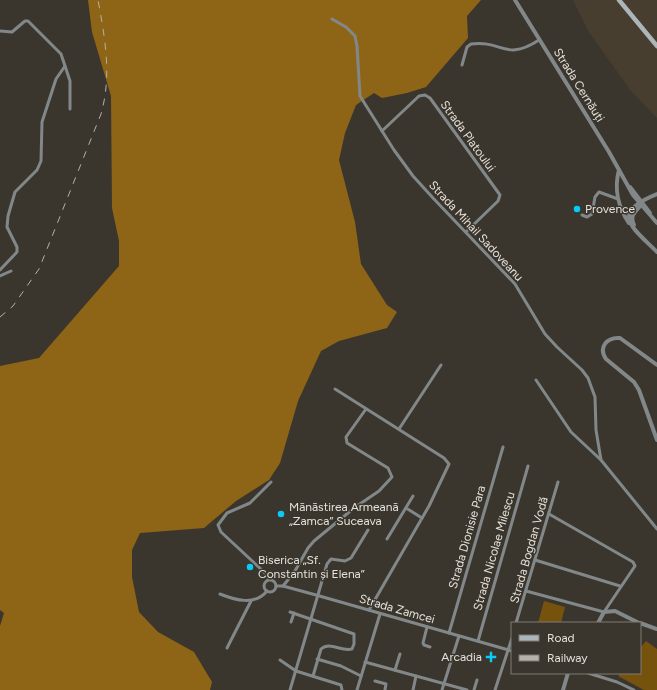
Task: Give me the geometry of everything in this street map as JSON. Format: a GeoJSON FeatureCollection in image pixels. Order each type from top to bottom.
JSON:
{"type":"FeatureCollection","features":[{"type":"Feature","properties":{"kind":"main road"},"geometry":{"type":"LineString","coordinates":[[619,0],[657,46]]}},
{"type":"Feature","properties":{"kind":"street","name":"Strada Cernăuți"},"geometry":{"type":"LineString","coordinates":[[515,0],[626,181],[641,204],[657,223]]}},
{"type":"Feature","properties":{"kind":"street","name":"Strada Mihail Sadoveanu"},"geometry":{"type":"LineString","coordinates":[[332,19],[346,27],[354,36],[357,46],[360,96],[413,176],[515,284],[540,326],[551,341],[582,370],[588,378],[594,397],[596,430],[602,460]]}},
{"type":"Feature","properties":{"kind":"street"},"geometry":{"type":"LineString","coordinates":[[0,31],[12,32],[25,21],[28,21],[59,51],[70,81],[70,109]]}},
{"type":"Feature","properties":{"kind":"street"},"geometry":{"type":"LineString","coordinates":[[462,65],[467,47],[470,44],[488,44],[513,51],[528,47],[539,40]]}},
{"type":"Feature","properties":{"kind":"street"},"geometry":{"type":"LineString","coordinates":[[0,270],[16,252],[17,248],[7,227],[8,216],[15,192],[37,170],[41,161],[42,122],[56,79],[65,66]]}},
{"type":"Feature","properties":{"kind":"street","name":"Strada Platoului"},"geometry":{"type":"LineString","coordinates":[[382,131],[419,96],[425,95],[430,98],[500,195],[498,201],[466,232]]}},
{"type":"Feature","properties":{"kind":"street"},"geometry":{"type":"LineString","coordinates":[[619,170],[616,182],[618,199],[623,213],[630,225],[657,252]]}},
{"type":"Feature","properties":{"kind":"street"},"geometry":{"type":"LineString","coordinates":[[582,215],[587,217],[592,214],[597,193],[602,192],[618,199]]}},
{"type":"Feature","properties":{"kind":"street"},"geometry":{"type":"LineString","coordinates":[[630,225],[629,213],[657,194]]}},
{"type":"Feature","properties":{"kind":"street"},"geometry":{"type":"LineString","coordinates":[[639,234],[633,224],[632,217],[634,211],[641,204]]}},
{"type":"Feature","properties":{"kind":"street"},"geometry":{"type":"LineString","coordinates":[[0,276],[11,271]]}},
{"type":"Feature","properties":{"kind":"street"},"geometry":{"type":"LineString","coordinates":[[657,365],[620,338],[614,337],[605,343],[603,354],[606,359],[634,382],[639,390],[657,440]]}},
{"type":"Feature","properties":{"kind":"street"},"geometry":{"type":"LineString","coordinates":[[399,430],[441,365]]}},
{"type":"Feature","properties":{"kind":"street","name":"Strada Mihail Sadoveanu"},"geometry":{"type":"LineString","coordinates":[[536,380],[571,432],[602,460],[657,529]]}},
{"type":"Feature","properties":{"kind":"street"},"geometry":{"type":"LineString","coordinates":[[335,389],[444,458],[448,464],[422,518],[369,610]]}},
{"type":"Feature","properties":{"kind":"street"},"geometry":{"type":"LineString","coordinates":[[283,586],[314,541],[354,508],[379,491],[392,477],[388,468],[347,443],[346,437],[366,409]]}},
{"type":"Feature","properties":{"kind":"street","name":"Strada Dionisie Para"},"geometry":{"type":"LineString","coordinates":[[448,633],[503,447]]}},
{"type":"Feature","properties":{"kind":"street","name":"Strada Nicolae Milescu"},"geometry":{"type":"LineString","coordinates":[[478,641],[528,466]]}},
{"type":"Feature","properties":{"kind":"street"},"geometry":{"type":"LineString","coordinates":[[220,594],[242,600],[251,600],[267,591],[273,591],[276,586],[273,580],[269,580],[264,572],[221,532],[218,525],[227,513],[250,502],[271,482]]}},
{"type":"Feature","properties":{"kind":"street","name":"Strada Bogdan Vodă"},"geometry":{"type":"LineString","coordinates":[[516,622],[558,482]]}},
{"type":"Feature","properties":{"kind":"street"},"geometry":{"type":"LineString","coordinates":[[388,539],[413,496]]}},
{"type":"Feature","properties":{"kind":"street"},"geometry":{"type":"LineString","coordinates":[[406,508],[422,518]]}},
{"type":"Feature","properties":{"kind":"street"},"geometry":{"type":"LineString","coordinates":[[548,514],[578,529],[601,545],[635,565],[620,586],[599,622]]}},
{"type":"Feature","properties":{"kind":"street"},"geometry":{"type":"LineString","coordinates":[[290,690],[328,562],[334,559],[345,561],[351,558],[368,530]]}},
{"type":"Feature","properties":{"kind":"street"},"geometry":{"type":"LineString","coordinates":[[535,560],[620,586]]}},
{"type":"Feature","properties":{"kind":"street"},"geometry":{"type":"LineString","coordinates":[[267,591],[264,585],[265,581],[269,580]]}},
{"type":"Feature","properties":{"kind":"street","name":"Strada Zamcei"},"geometry":{"type":"LineString","coordinates":[[276,586],[283,586],[318,595],[510,651]]}},
{"type":"Feature","properties":{"kind":"street"},"geometry":{"type":"LineString","coordinates":[[526,591],[604,612],[614,611],[637,622]]}},
{"type":"Feature","properties":{"kind":"street"},"geometry":{"type":"LineString","coordinates":[[227,648],[251,600]]}},
{"type":"Feature","properties":{"kind":"street"},"geometry":{"type":"LineString","coordinates":[[291,622],[292,612],[352,632],[355,638],[352,649],[347,650],[324,646],[321,649],[313,676]]}},
{"type":"Feature","properties":{"kind":"street"},"geometry":{"type":"LineString","coordinates":[[357,690],[380,614]]}},
{"type":"Feature","properties":{"kind":"street"},"geometry":{"type":"LineString","coordinates":[[641,624],[657,629]]}},
{"type":"Feature","properties":{"kind":"street"},"geometry":{"type":"LineString","coordinates":[[427,627],[422,643],[430,647]]}},
{"type":"Feature","properties":{"kind":"street"},"geometry":{"type":"LineString","coordinates":[[442,690],[459,636]]}},
{"type":"Feature","properties":{"kind":"street"},"geometry":{"type":"LineString","coordinates":[[495,690],[510,651]]}},
{"type":"Feature","properties":{"kind":"street"},"geometry":{"type":"LineString","coordinates":[[395,670],[400,654]]}},
{"type":"Feature","properties":{"kind":"street"},"geometry":{"type":"LineString","coordinates":[[318,659],[341,666],[361,676]]}},
{"type":"Feature","properties":{"kind":"street"},"geometry":{"type":"LineString","coordinates":[[280,660],[296,671],[341,685],[342,690]]}},
{"type":"Feature","properties":{"kind":"street"},"geometry":{"type":"LineString","coordinates":[[365,662],[467,690]]}},
{"type":"Feature","properties":{"kind":"street"},"geometry":{"type":"LineString","coordinates":[[563,690],[570,674]]}},
{"type":"Feature","properties":{"kind":"street"},"geometry":{"type":"LineString","coordinates":[[591,674],[618,682],[634,690]]}},
{"type":"Feature","properties":{"kind":"street"},"geometry":{"type":"LineString","coordinates":[[412,690],[416,676]]}},
{"type":"Feature","properties":{"kind":"street"},"geometry":{"type":"LineString","coordinates":[[474,690],[477,680]]}},
{"type":"Feature","properties":{"kind":"street"},"geometry":{"type":"LineString","coordinates":[[375,681],[386,684],[385,690]]}},
{"type":"Feature","properties":{"kind":"shaded area"},"geometry":{"type":"Polygon","coordinates":[[[88,0],[481,0],[467,16],[468,38],[426,87],[407,93],[382,98],[374,93],[356,105],[345,133],[339,160],[355,222],[361,264],[387,305],[397,312],[387,328],[339,341],[321,351],[298,401],[280,463],[269,480],[236,501],[204,528],[140,533],[132,550],[132,577],[139,612],[158,632],[194,652],[212,682],[210,690],[0,690],[0,626],[4,613],[0,610],[0,366],[39,358],[119,266],[119,241],[112,208],[111,96],[92,32],[88,0]]]}},
{"type":"Feature","properties":{"kind":"shaded area"},"geometry":{"type":"Polygon","coordinates":[[[573,0],[657,0],[657,118],[631,91],[589,32],[573,0]]]}},
{"type":"Feature","properties":{"kind":"shaded area"},"geometry":{"type":"Polygon","coordinates":[[[544,601],[565,607],[561,622],[538,622],[544,601]]]}},
{"type":"Feature","properties":{"kind":"shaded area"},"geometry":{"type":"Polygon","coordinates":[[[646,641],[657,649],[657,690],[644,690],[618,676],[620,674],[641,674],[641,647],[646,641]]]}},
{"type":"Feature","properties":{"kind":"railway"},"geometry":{"type":"LineString","coordinates":[[0,317],[13,306],[39,269],[101,114],[107,71],[105,43],[98,0]]}},
{"type":"Feature","properties":{"kind":"place","name":"Provence"},"geometry":{"type":"Point","coordinates":[577,209]}},
{"type":"Feature","properties":{"kind":"place","name":"Mănăstirea Armeană „Zamca” Suceava"},"geometry":{"type":"Point","coordinates":[281,514]}},
{"type":"Feature","properties":{"kind":"place","name":"Biserica „Sf. Constantin și Elena”"},"geometry":{"type":"Point","coordinates":[250,567]}},
{"type":"Feature","properties":{"kind":"place","name":"Arcadia"},"geometry":{"type":"Point","coordinates":[491,657]}}]}
